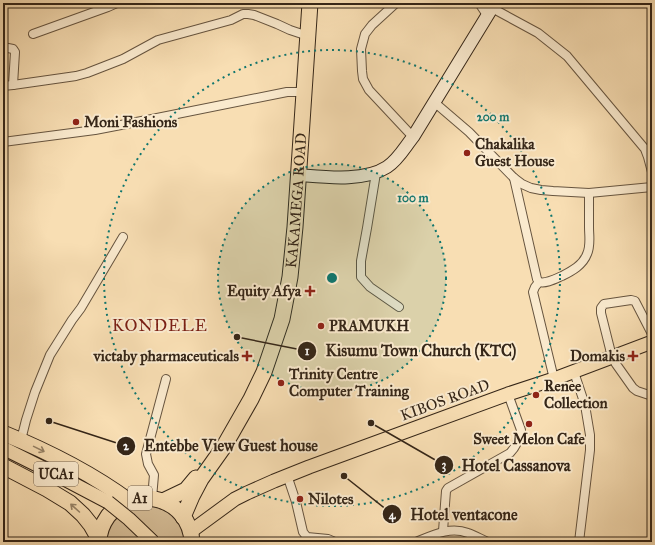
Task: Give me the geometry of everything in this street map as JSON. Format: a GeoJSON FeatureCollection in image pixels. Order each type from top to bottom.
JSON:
{"type":"FeatureCollection","features":[{"type":"Feature","properties":{"kind":"highway","name":"KAKAMEGA ROAD"},"geometry":{"type":"LineString","coordinates":[[157,499],[186,490],[209,464],[220,448],[260,370],[278,319],[286,277],[295,176],[302,34],[305,3]]}},
{"type":"Feature","properties":{"kind":"highway","name":"KAKAMEGA ROAD"},"geometry":{"type":"LineString","coordinates":[[183,517],[201,479],[223,448],[251,399],[264,372],[282,319],[290,277],[295,227],[310,3]]}},
{"type":"Feature","properties":{"kind":"highway"},"geometry":{"type":"LineString","coordinates":[[3,433],[21,440],[78,468],[129,501]]}},
{"type":"Feature","properties":{"kind":"highway"},"geometry":{"type":"LineString","coordinates":[[3,466],[70,503],[91,525],[99,540]]}},
{"type":"Feature","properties":{"kind":"highway","name":"A1"},"geometry":{"type":"LineString","coordinates":[[99,540],[106,520],[112,512],[120,505],[140,498],[157,499],[174,507],[187,524],[191,537]]}},
{"type":"Feature","properties":{"kind":"main road","name":"KIBOS ROAD"},"geometry":{"type":"LineString","coordinates":[[191,537],[235,500],[250,491],[287,475],[508,394],[574,372],[652,342]]}},
{"type":"Feature","properties":{"kind":"main road","name":"UCA1"},"geometry":{"type":"LineString","coordinates":[[3,448],[108,502],[129,519],[153,542]]}},
{"type":"Feature","properties":{"kind":"main road","name":"UCA1"},"geometry":{"type":"LineString","coordinates":[[3,453],[74,489],[104,508],[144,542]]}},
{"type":"Feature","properties":{"kind":"street"},"geometry":{"type":"LineString","coordinates":[[34,34],[117,3]]}},
{"type":"Feature","properties":{"kind":"street"},"geometry":{"type":"LineString","coordinates":[[396,3],[372,25],[365,34],[361,48],[363,79],[369,90],[413,137]]}},
{"type":"Feature","properties":{"kind":"street"},"geometry":{"type":"LineString","coordinates":[[479,3],[530,27],[567,56],[645,149],[652,172]]}},
{"type":"Feature","properties":{"kind":"street"},"geometry":{"type":"LineString","coordinates":[[299,175],[356,177],[376,173],[388,166],[398,157],[413,137],[491,8]]}},
{"type":"Feature","properties":{"kind":"street"},"geometry":{"type":"LineString","coordinates":[[3,86],[76,76],[87,73],[123,59],[158,40],[231,20],[243,14],[254,15],[302,34]]}},
{"type":"Feature","properties":{"kind":"street"},"geometry":{"type":"LineString","coordinates":[[3,48],[13,49],[15,52],[13,85]]}},
{"type":"Feature","properties":{"kind":"street"},"geometry":{"type":"LineString","coordinates":[[3,142],[95,130],[287,92],[299,92]]}},
{"type":"Feature","properties":{"kind":"street"},"geometry":{"type":"LineString","coordinates":[[434,102],[469,132],[514,178],[522,184],[536,189],[589,193],[652,187]]}},
{"type":"Feature","properties":{"kind":"street"},"geometry":{"type":"LineString","coordinates":[[376,173],[361,261],[361,277],[370,287],[400,307]]}},
{"type":"Feature","properties":{"kind":"street"},"geometry":{"type":"LineString","coordinates":[[514,178],[537,279],[539,282]]}},
{"type":"Feature","properties":{"kind":"street"},"geometry":{"type":"LineString","coordinates":[[539,282],[549,281],[569,272],[579,266],[587,254],[589,245],[589,193]]}},
{"type":"Feature","properties":{"kind":"street"},"geometry":{"type":"LineString","coordinates":[[21,440],[35,392],[50,355],[81,308],[123,237]]}},
{"type":"Feature","properties":{"kind":"street"},"geometry":{"type":"LineString","coordinates":[[539,282],[534,292],[554,379]]}},
{"type":"Feature","properties":{"kind":"street"},"geometry":{"type":"LineString","coordinates":[[652,334],[635,301],[631,300],[604,304],[601,308],[612,357],[616,364],[633,388],[652,396]]}},
{"type":"Feature","properties":{"kind":"street"},"geometry":{"type":"LineString","coordinates":[[574,372],[585,405],[590,435],[590,450],[579,542]]}},
{"type":"Feature","properties":{"kind":"street"},"geometry":{"type":"LineString","coordinates":[[157,499],[154,475],[148,464],[146,454],[166,379]]}},
{"type":"Feature","properties":{"kind":"street"},"geometry":{"type":"LineString","coordinates":[[443,531],[446,491],[448,488],[508,454],[513,450],[521,435],[521,430],[508,394]]}},
{"type":"Feature","properties":{"kind":"street"},"geometry":{"type":"LineString","coordinates":[[287,475],[296,502],[300,523],[306,537],[328,539],[334,542]]}},
{"type":"Feature","properties":{"kind":"street"},"geometry":{"type":"LineString","coordinates":[[416,542],[443,531],[450,530],[466,532],[488,542]]}},
{"type":"Feature","properties":{"kind":"shaded area"},"geometry":{"type":"Polygon","coordinates":[[[145,501],[177,515],[189,542],[102,542],[111,517],[145,501]]]}},
{"type":"Feature","properties":{"kind":"place","name":"Moni Fashions"},"geometry":{"type":"Point","coordinates":[76,122]}},
{"type":"Feature","properties":{"kind":"place","name":"Chakalika Guest House"},"geometry":{"type":"Point","coordinates":[467,153]}},
{"type":"Feature","properties":{"kind":"place","name":"Equity Afya"},"geometry":{"type":"Point","coordinates":[310,291]}},
{"type":"Feature","properties":{"kind":"place","name":"PRAMUKH"},"geometry":{"type":"Point","coordinates":[321,326]}},
{"type":"Feature","properties":{"kind":"place","name":"Kisumu Town Church (KTC)"},"geometry":{"type":"Point","coordinates":[237,337]}},
{"type":"Feature","properties":{"kind":"place","name":"victaby pharmaceuticals"},"geometry":{"type":"Point","coordinates":[247,356]}},
{"type":"Feature","properties":{"kind":"place","name":"Domakis"},"geometry":{"type":"Point","coordinates":[633,356]}},
{"type":"Feature","properties":{"kind":"place","name":"Trinity Centre Computer Training"},"geometry":{"type":"Point","coordinates":[281,383]}},
{"type":"Feature","properties":{"kind":"place","name":"Renee Collection"},"geometry":{"type":"Point","coordinates":[536,395]}},
{"type":"Feature","properties":{"kind":"place","name":"Entebbe View Guest house"},"geometry":{"type":"Point","coordinates":[49,421]}},
{"type":"Feature","properties":{"kind":"place","name":"Hotel Cassanova"},"geometry":{"type":"Point","coordinates":[371,423]}},
{"type":"Feature","properties":{"kind":"place","name":"Sweet Melon Cafe"},"geometry":{"type":"Point","coordinates":[529,424]}},
{"type":"Feature","properties":{"kind":"place","name":"Hotel ventacone"},"geometry":{"type":"Point","coordinates":[344,476]}},
{"type":"Feature","properties":{"kind":"place","name":"Nilotes"},"geometry":{"type":"Point","coordinates":[300,499]}},
{"type":"Feature","properties":{"kind":"district","name":"KONDELE"},"geometry":{"type":"Point","coordinates":[160,325]}}]}
